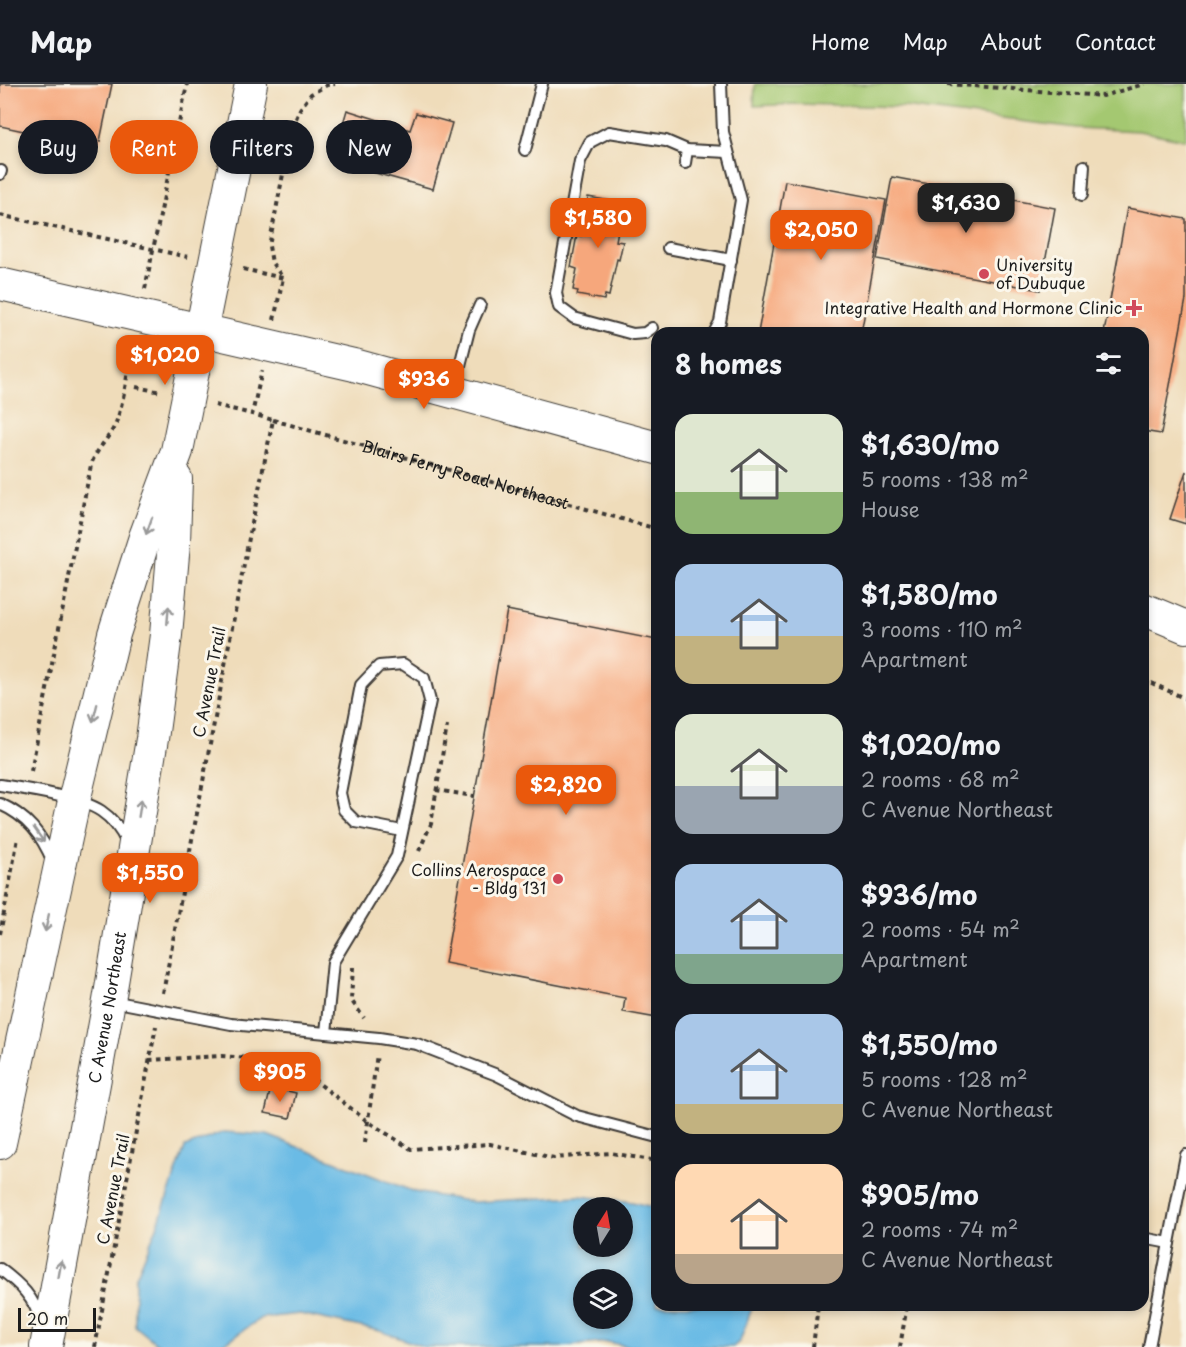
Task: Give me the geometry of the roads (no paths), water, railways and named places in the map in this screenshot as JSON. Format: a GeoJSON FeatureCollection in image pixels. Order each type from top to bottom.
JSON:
{"type":"FeatureCollection","features":[{"type":"Feature","properties":{"kind":"main road","name":"C Avenue Northeast"},"geometry":{"type":"LineString","coordinates":[[0,1143],[74,801],[114,634],[145,537],[177,451],[251,84]]}},
{"type":"Feature","properties":{"kind":"main road"},"geometry":{"type":"LineString","coordinates":[[0,284],[354,365],[651,446]]}},
{"type":"Feature","properties":{"kind":"main road","name":"C Avenue Northeast"},"geometry":{"type":"LineString","coordinates":[[45,1347],[109,1001],[152,740],[166,635],[174,543],[177,451]]}},
{"type":"Feature","properties":{"kind":"main road"},"geometry":{"type":"LineString","coordinates":[[1149,612],[1186,627]]}},
{"type":"Feature","properties":{"kind":"lane"},"geometry":{"type":"LineString","coordinates":[[525,150],[542,84]]}},
{"type":"Feature","properties":{"kind":"lane"},"geometry":{"type":"LineString","coordinates":[[717,327],[741,200],[723,132],[721,84]]}},
{"type":"Feature","properties":{"kind":"lane"},"geometry":{"type":"LineString","coordinates":[[651,329],[645,333],[633,334],[574,318],[559,307],[556,293],[580,161],[590,142],[609,132],[666,141],[687,150],[728,152]]}},
{"type":"Feature","properties":{"kind":"lane"},"geometry":{"type":"LineString","coordinates":[[685,163],[687,150]]}},
{"type":"Feature","properties":{"kind":"lane"},"geometry":{"type":"LineString","coordinates":[[1083,195],[1084,166]]}},
{"type":"Feature","properties":{"kind":"lane"},"geometry":{"type":"LineString","coordinates":[[668,248],[731,260]]}},
{"type":"Feature","properties":{"kind":"lane"},"geometry":{"type":"LineString","coordinates":[[453,392],[469,330],[480,305]]}},
{"type":"Feature","properties":{"kind":"lane"},"geometry":{"type":"LineString","coordinates":[[326,1033],[333,962],[397,856],[430,701],[423,678],[403,664],[379,666],[361,685],[340,793],[344,810],[356,822],[402,831]]}},
{"type":"Feature","properties":{"kind":"lane"},"geometry":{"type":"LineString","coordinates":[[0,785],[74,801],[100,810],[120,828],[132,854]]}},
{"type":"Feature","properties":{"kind":"lane"},"geometry":{"type":"LineString","coordinates":[[0,804],[20,814],[43,840],[52,861],[56,882]]}},
{"type":"Feature","properties":{"kind":"lane"},"geometry":{"type":"LineString","coordinates":[[109,1001],[231,1024],[379,1038],[417,1044],[497,1075],[577,1116],[651,1135]]}},
{"type":"Feature","properties":{"kind":"lane"},"geometry":{"type":"LineString","coordinates":[[1149,1347],[1186,1155]]}},
{"type":"Feature","properties":{"kind":"lane"},"geometry":{"type":"LineString","coordinates":[[1149,1239],[1169,1243]]}},
{"type":"Feature","properties":{"kind":"lane"},"geometry":{"type":"LineString","coordinates":[[0,1269],[30,1294],[39,1312],[45,1347]]}},
{"type":"Feature","properties":{"kind":"water"},"geometry":{"type":"Polygon","coordinates":[[[224,1132],[267,1135],[415,1192],[474,1202],[579,1196],[588,1197],[573,1197],[573,1257],[633,1257],[633,1202],[651,1207],[651,1311],[751,1311],[740,1341],[733,1347],[631,1347],[608,1342],[560,1347],[424,1347],[380,1331],[300,1314],[261,1318],[228,1341],[214,1347],[161,1347],[135,1326],[135,1279],[157,1227],[185,1147],[224,1132]]]}},
{"type":"Feature","properties":{"kind":"place","name":"University of Dubuque"},"geometry":{"type":"Point","coordinates":[984,274]}},
{"type":"Feature","properties":{"kind":"place","name":"Integrative Health and Hormone Clinic"},"geometry":{"type":"Point","coordinates":[1134,308]}},
{"type":"Feature","properties":{"kind":"place","name":"Collins Aerospace - Bldg 131"},"geometry":{"type":"Point","coordinates":[558,879]}}]}
